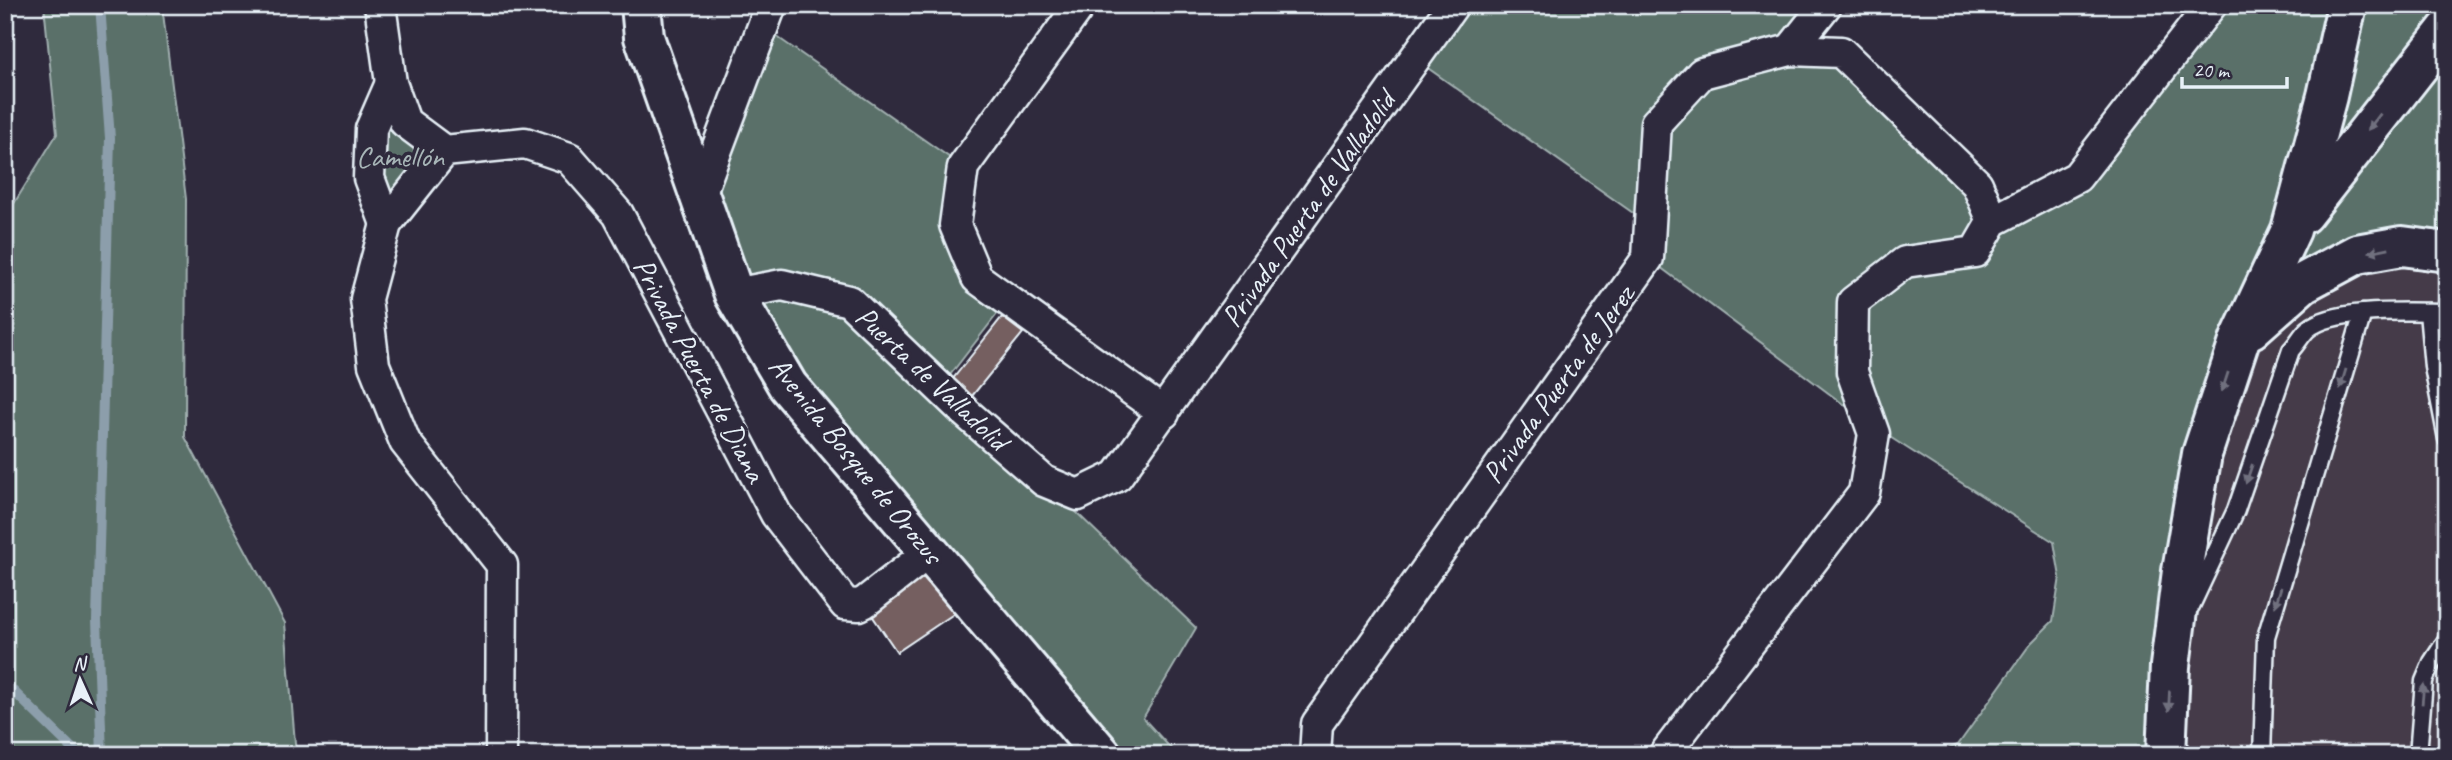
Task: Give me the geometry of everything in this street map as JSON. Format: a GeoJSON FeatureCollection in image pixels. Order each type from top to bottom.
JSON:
{"type":"FeatureCollection","features":[{"type":"Feature","properties":{"kind":"street"},"geometry":{"type":"LineString","coordinates":[[380,5],[391,83],[405,122],[444,151],[386,224],[366,299],[374,365],[405,442],[502,565],[501,755]]}},
{"type":"Feature","properties":{"kind":"street","name":"Avenida Bosque de Orozus"},"geometry":{"type":"LineString","coordinates":[[641,5],[644,37],[734,294],[788,386],[1102,755]]}},
{"type":"Feature","properties":{"kind":"street"},"geometry":{"type":"LineString","coordinates":[[699,197],[771,5]]}},
{"type":"Feature","properties":{"kind":"street"},"geometry":{"type":"LineString","coordinates":[[1080,5],[963,167],[955,225],[977,278],[1164,413]]}},
{"type":"Feature","properties":{"kind":"street","name":"Privada Puerta de Valladolid"},"geometry":{"type":"LineString","coordinates":[[1079,495],[1117,476],[1453,5]]}},
{"type":"Feature","properties":{"kind":"street"},"geometry":{"type":"LineString","coordinates":[[1790,50],[1826,5]]}},
{"type":"Feature","properties":{"kind":"street"},"geometry":{"type":"LineString","coordinates":[[1664,755],[1864,493],[1874,434],[1852,372],[1853,302],[1905,262],[1975,252],[1993,221],[2077,177],[2211,5]]}},
{"type":"Feature","properties":{"kind":"street"},"geometry":{"type":"LineString","coordinates":[[2166,755],[2182,571],[2202,454],[2240,339],[2291,230],[2327,96],[2347,5]]}},
{"type":"Feature","properties":{"kind":"street"},"geometry":{"type":"LineString","coordinates":[[2291,230],[2447,30]]}},
{"type":"Feature","properties":{"kind":"street","name":"Privada Puerta de Jerez"},"geometry":{"type":"LineString","coordinates":[[1315,755],[1317,724],[1648,258],[1656,123],[1702,73],[1790,50],[1841,52],[1977,184],[1993,221]]}},
{"type":"Feature","properties":{"kind":"street"},"geometry":{"type":"LineString","coordinates":[[386,224],[369,178],[370,129],[391,83]]}},
{"type":"Feature","properties":{"kind":"street","name":"Privada Puerta de Diana"},"geometry":{"type":"LineString","coordinates":[[444,151],[525,143],[569,158],[618,214],[776,514],[845,604],[859,605],[865,602],[929,552]]}},
{"type":"Feature","properties":{"kind":"street"},"geometry":{"type":"LineString","coordinates":[[2240,339],[2303,284],[2357,254],[2402,246],[2447,252]]}},
{"type":"Feature","properties":{"kind":"street","name":"Puerta de Valladolid"},"geometry":{"type":"LineString","coordinates":[[734,294],[782,285],[849,301],[966,413],[1044,481],[1079,495]]}},
{"type":"Feature","properties":{"kind":"lane"},"geometry":{"type":"LineString","coordinates":[[2428,312],[2433,367],[2447,439]]}},
{"type":"Feature","properties":{"kind":"lane"},"geometry":{"type":"LineString","coordinates":[[2174,643],[2236,510],[2291,350],[2308,328],[2335,317],[2363,313],[2447,312]]}},
{"type":"Feature","properties":{"kind":"lane"},"geometry":{"type":"LineString","coordinates":[[2262,755],[2266,637],[2363,313]]}},
{"type":"Feature","properties":{"kind":"lane"},"geometry":{"type":"LineString","coordinates":[[2418,755],[2424,681],[2432,662],[2447,639]]}},
{"type":"Feature","properties":{"kind":"shaded area"},"geometry":{"type":"Polygon","coordinates":[[[2447,252],[2447,755],[2166,755],[2240,339],[2303,283],[2447,252]]]}},
{"type":"Feature","properties":{"kind":"green space"},"geometry":{"type":"Polygon","coordinates":[[[44,5],[162,5],[186,199],[185,437],[285,623],[296,755],[5,755],[5,218],[57,134],[44,5]]]}},
{"type":"Feature","properties":{"kind":"green space"},"geometry":{"type":"Polygon","coordinates":[[[1453,5],[1826,5],[1790,49],[1841,52],[1993,221],[2077,177],[2211,5],[2447,5],[2447,252],[2402,246],[2240,339],[2166,755],[1933,755],[1958,745],[2031,643],[2053,621],[2060,577],[2054,542],[1871,425],[1648,258],[1650,225],[1415,59],[1453,5]]]}},
{"type":"Feature","properties":{"kind":"green space"},"geometry":{"type":"Polygon","coordinates":[[[763,27],[963,167],[955,225],[1008,300],[940,388],[1044,481],[1196,628],[1143,718],[1177,755],[1114,755],[788,386],[699,197],[763,27]]]}},
{"type":"Feature","properties":{"kind":"green space","name":"Camellón"},"geometry":{"type":"Polygon","coordinates":[[[391,83],[444,151],[386,224],[371,129],[391,83]]]}},
{"type":"Feature","properties":{"kind":"building"},"geometry":{"type":"Polygon","coordinates":[[[1002,317],[1023,333],[968,401],[948,385],[1002,317]]]}},
{"type":"Feature","properties":{"kind":"building"},"geometry":{"type":"Polygon","coordinates":[[[926,569],[955,613],[897,652],[867,608],[926,569]]]}},
{"type":"Feature","properties":{"kind":"waterway"},"geometry":{"type":"LineString","coordinates":[[100,5],[110,138],[97,620],[102,755]]}},
{"type":"Feature","properties":{"kind":"waterway"},"geometry":{"type":"LineString","coordinates":[[5,683],[79,755]]}}]}
